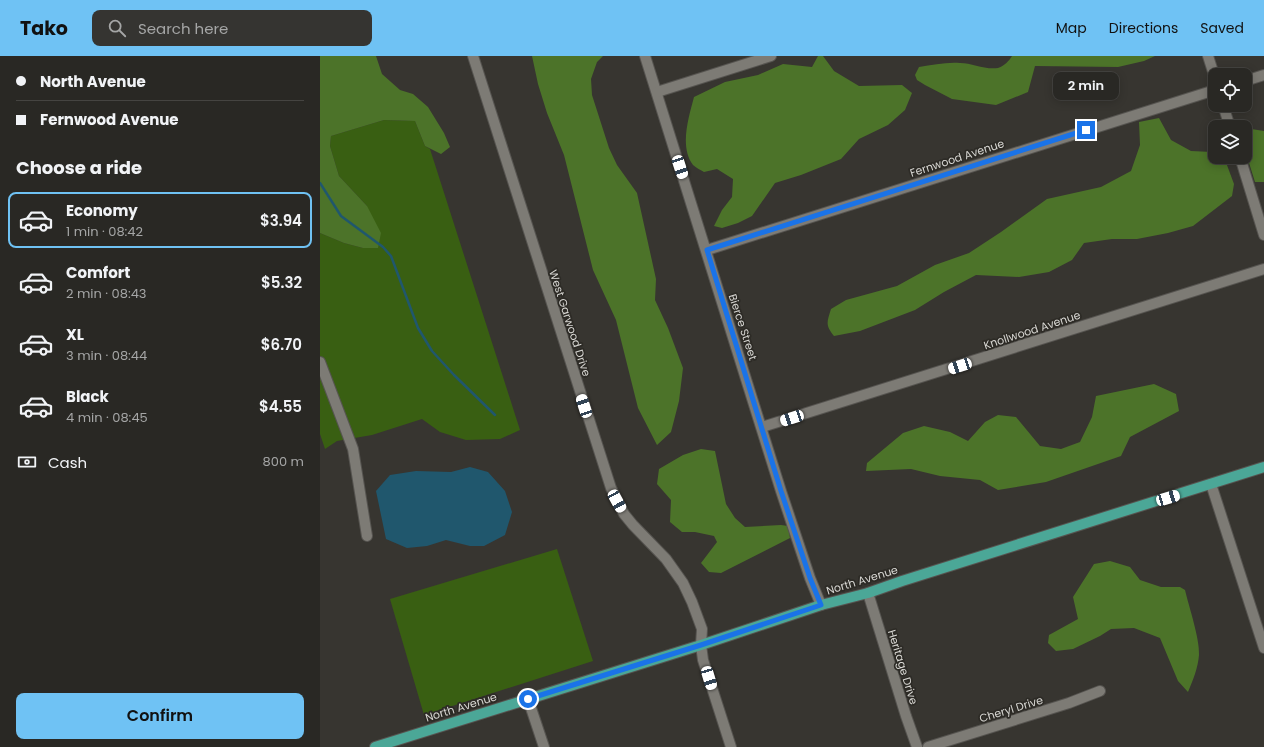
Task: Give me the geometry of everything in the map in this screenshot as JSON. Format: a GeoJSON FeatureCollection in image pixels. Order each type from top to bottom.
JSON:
{"type":"FeatureCollection","features":[{"type":"Feature","properties":{"kind":"main road","name":"North Avenue"},"geometry":{"type":"LineString","coordinates":[[375,747],[701,645],[821,605],[868,593],[1264,467]]}},
{"type":"Feature","properties":{"kind":"street","name":"West Garwood Drive"},"geometry":{"type":"LineString","coordinates":[[473,56],[611,488],[624,514],[638,531],[666,559],[682,583],[692,602],[702,629],[701,645],[703,660],[731,747]]}},
{"type":"Feature","properties":{"kind":"street","name":"Bierce Street"},"geometry":{"type":"LineString","coordinates":[[646,56],[807,570],[821,605]]}},
{"type":"Feature","properties":{"kind":"street"},"geometry":{"type":"LineString","coordinates":[[657,92],[772,56]]}},
{"type":"Feature","properties":{"kind":"street"},"geometry":{"type":"LineString","coordinates":[[1208,56],[1212,68]]}},
{"type":"Feature","properties":{"kind":"street"},"geometry":{"type":"LineString","coordinates":[[1252,78],[1264,74]]}},
{"type":"Feature","properties":{"kind":"street","name":"Fernwood Avenue"},"geometry":{"type":"LineString","coordinates":[[707,250],[1208,92]]}},
{"type":"Feature","properties":{"kind":"street"},"geometry":{"type":"LineString","coordinates":[[1242,164],[1264,235]]}},
{"type":"Feature","properties":{"kind":"street","name":"Knollwood Avenue"},"geometry":{"type":"LineString","coordinates":[[762,427],[1264,269]]}},
{"type":"Feature","properties":{"kind":"street"},"geometry":{"type":"LineString","coordinates":[[320,362],[353,449],[359,496],[367,536]]}},
{"type":"Feature","properties":{"kind":"street"},"geometry":{"type":"LineString","coordinates":[[1212,484],[1264,648]]}},
{"type":"Feature","properties":{"kind":"street","name":"Heritage Drive"},"geometry":{"type":"LineString","coordinates":[[868,593],[917,747]]}},
{"type":"Feature","properties":{"kind":"street","name":"Cheryl Drive"},"geometry":{"type":"LineString","coordinates":[[928,747],[1069,703],[1100,691]]}},
{"type":"Feature","properties":{"kind":"street"},"geometry":{"type":"LineString","coordinates":[[528,699],[544,747]]}},
{"type":"Feature","properties":{"kind":"green space"},"geometry":{"type":"Polygon","coordinates":[[[320,56],[376,56],[382,74],[400,90],[413,94],[428,107],[444,133],[450,147],[441,154],[425,146],[415,121],[384,120],[331,136],[330,146],[339,176],[367,206],[381,233],[378,248],[363,248],[344,243],[320,233],[320,56]]]}},
{"type":"Feature","properties":{"kind":"green space"},"geometry":{"type":"Polygon","coordinates":[[[532,56],[603,56],[597,62],[591,79],[592,95],[609,148],[617,165],[637,193],[656,279],[655,300],[668,328],[683,368],[679,401],[671,432],[657,445],[638,408],[616,320],[593,270],[564,155],[547,113],[538,84],[532,56]]]}},
{"type":"Feature","properties":{"kind":"green space"},"geometry":{"type":"Polygon","coordinates":[[[818,56],[823,56],[834,71],[859,86],[902,85],[912,93],[905,110],[888,125],[859,139],[841,159],[801,175],[775,183],[752,216],[738,223],[722,228],[714,226],[722,210],[732,197],[733,179],[717,169],[704,172],[693,165],[689,158],[686,131],[694,97],[725,82],[758,75],[783,64],[812,67],[818,56]]]}},
{"type":"Feature","properties":{"kind":"green space"},"geometry":{"type":"Polygon","coordinates":[[[1012,56],[1155,56],[1144,61],[1118,67],[1035,66],[1028,92],[996,105],[952,99],[917,80],[915,75],[919,67],[945,63],[965,63],[988,68],[998,68],[1006,63],[1012,56]]]}},
{"type":"Feature","properties":{"kind":"green space"},"geometry":{"type":"Polygon","coordinates":[[[1159,118],[1171,140],[1191,151],[1208,152],[1208,164],[1227,164],[1234,184],[1232,196],[1193,226],[1137,239],[1112,239],[1084,243],[1072,260],[1049,272],[1019,277],[976,275],[915,310],[860,331],[834,336],[831,332],[828,323],[831,309],[846,300],[897,286],[935,265],[969,253],[1047,199],[1101,187],[1131,171],[1140,145],[1139,122],[1159,118]]]}},
{"type":"Feature","properties":{"kind":"green space"},"geometry":{"type":"Polygon","coordinates":[[[384,120],[415,121],[425,146],[430,149],[520,430],[500,439],[466,440],[440,432],[422,419],[372,435],[337,441],[325,449],[320,434],[320,233],[344,243],[363,248],[367,206],[339,176],[330,146],[331,136],[384,120]]]}},
{"type":"Feature","properties":{"kind":"green space"},"geometry":{"type":"Polygon","coordinates":[[[1252,129],[1264,131],[1264,182],[1255,182],[1249,164],[1252,164],[1252,129]]]}},
{"type":"Feature","properties":{"kind":"green space"},"geometry":{"type":"Polygon","coordinates":[[[1154,384],[1176,394],[1179,411],[1130,437],[1121,456],[1046,482],[998,490],[980,480],[940,476],[911,469],[866,471],[867,463],[903,433],[924,426],[950,432],[968,441],[985,422],[998,415],[1016,417],[1040,446],[1061,449],[1080,442],[1092,417],[1096,396],[1154,384]]]}},
{"type":"Feature","properties":{"kind":"green space"},"geometry":{"type":"Polygon","coordinates":[[[701,449],[715,451],[726,504],[735,518],[745,527],[788,526],[790,538],[721,573],[709,572],[701,563],[717,542],[714,536],[695,532],[682,532],[670,522],[671,500],[657,484],[659,469],[683,455],[701,449]]]}},
{"type":"Feature","properties":{"kind":"green space"},"geometry":{"type":"Polygon","coordinates":[[[557,549],[593,661],[424,715],[390,599],[557,549]]]}},
{"type":"Feature","properties":{"kind":"green space"},"geometry":{"type":"Polygon","coordinates":[[[1110,561],[1130,567],[1140,580],[1161,587],[1180,587],[1185,590],[1199,648],[1198,665],[1188,692],[1178,681],[1160,638],[1134,628],[1111,629],[1073,649],[1056,651],[1048,643],[1049,635],[1078,619],[1073,597],[1094,564],[1110,561]]]}},
{"type":"Feature","properties":{"kind":"water"},"geometry":{"type":"Polygon","coordinates":[[[470,467],[488,472],[505,491],[512,512],[505,535],[484,546],[470,546],[446,540],[427,546],[407,548],[386,539],[376,491],[390,475],[416,471],[451,472],[470,467]]]}},
{"type":"Feature","properties":{"kind":"waterway"},"geometry":{"type":"LineString","coordinates":[[320,183],[341,216],[383,247],[391,256],[418,328],[432,351],[495,415]]}},
{"type":"Feature","properties":{"kind":"route"},"geometry":{"type":"LineString","coordinates":[[528,699],[701,645],[821,605],[810,578],[781,491],[707,250],[1086,130]]}}]}
